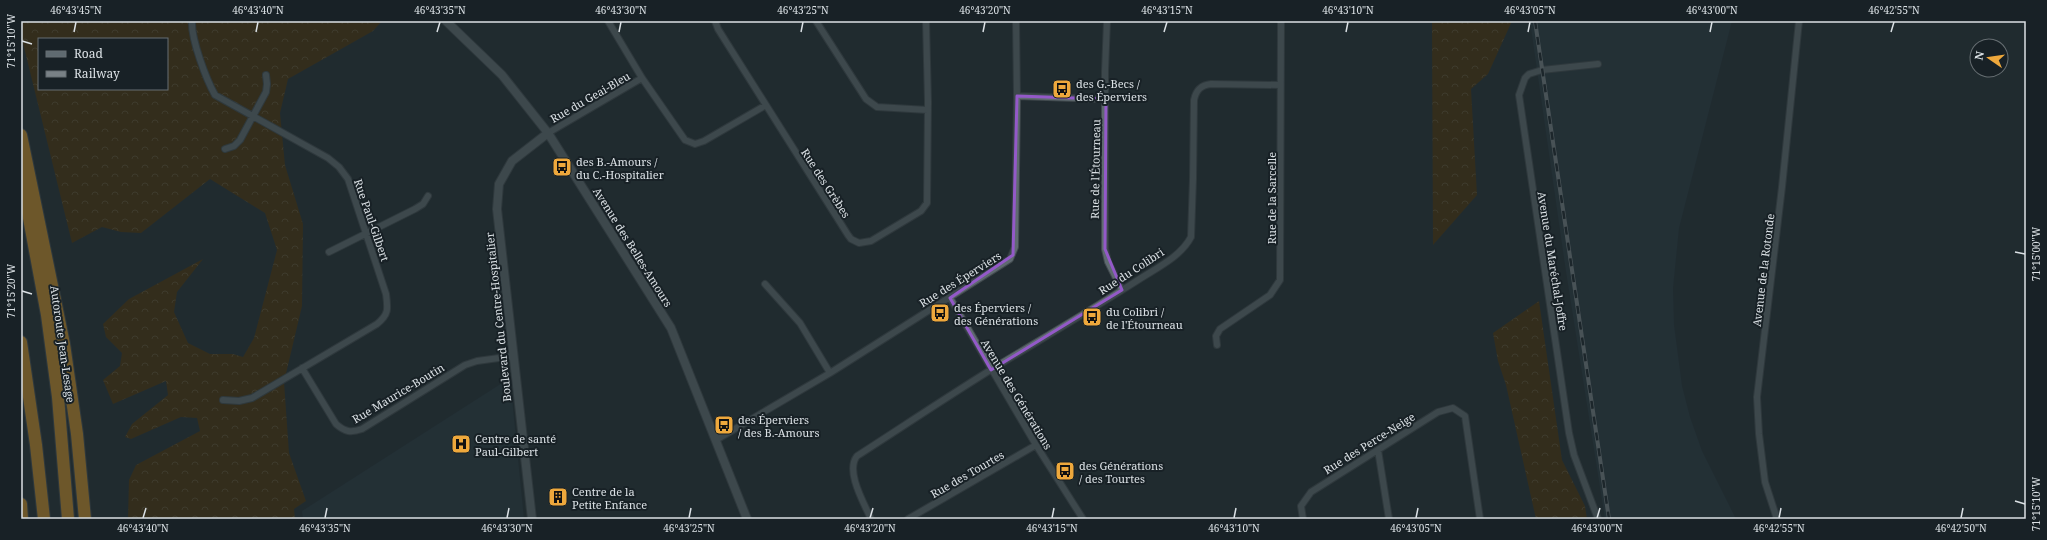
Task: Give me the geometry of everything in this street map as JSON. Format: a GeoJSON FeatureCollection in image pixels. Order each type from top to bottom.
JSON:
{"type":"FeatureCollection","features":[{"type":"Feature","properties":{"kind":"highway"},"geometry":{"type":"LineString","coordinates":[[21,135],[64,344],[77,434],[85,519]]}},
{"type":"Feature","properties":{"kind":"highway","name":"Autoroute Jean-Lesage"},"geometry":{"type":"LineString","coordinates":[[21,175],[47,315],[58,397],[68,519]]}},
{"type":"Feature","properties":{"kind":"highway"},"geometry":{"type":"LineString","coordinates":[[21,342],[36,445],[44,519]]}},
{"type":"Feature","properties":{"kind":"highway"},"geometry":{"type":"LineString","coordinates":[[21,504],[22,519]]}},
{"type":"Feature","properties":{"kind":"street","name":"Rue Paul-Gilbert"},"geometry":{"type":"LineString","coordinates":[[192,21],[194,38],[209,85],[215,95],[328,158],[339,167],[348,179],[386,294],[388,306],[385,317],[252,398],[239,401],[223,400]]}},
{"type":"Feature","properties":{"kind":"street","name":"Avenue des Belles-Amours"},"geometry":{"type":"LineString","coordinates":[[446,21],[502,75],[548,133],[671,328],[747,519]]}},
{"type":"Feature","properties":{"kind":"street"},"geometry":{"type":"LineString","coordinates":[[608,21],[642,78],[682,136],[685,140],[695,144],[704,141],[766,105],[718,29],[715,21]]}},
{"type":"Feature","properties":{"kind":"street"},"geometry":{"type":"LineString","coordinates":[[816,21],[871,105],[877,107],[928,110]]}},
{"type":"Feature","properties":{"kind":"street","name":"Rue des Grèbes"},"geometry":{"type":"LineString","coordinates":[[766,105],[851,239],[859,243],[872,241],[921,211],[927,203],[928,110],[926,21]]}},
{"type":"Feature","properties":{"kind":"street","name":"Rue des Éperviers"},"geometry":{"type":"LineString","coordinates":[[716,440],[830,373],[950,298],[1010,259],[1013,255],[1015,247],[1018,96],[1016,21]]}},
{"type":"Feature","properties":{"kind":"street","name":"Rue de l'Étourneau"},"geometry":{"type":"LineString","coordinates":[[1107,21],[1105,249],[1108,262],[1122,290]]}},
{"type":"Feature","properties":{"kind":"street","name":"Rue de la Sarcelle"},"geometry":{"type":"LineString","coordinates":[[1217,346],[1216,336],[1220,329],[1270,295],[1280,280],[1281,21]]}},
{"type":"Feature","properties":{"kind":"street","name":"Avenue de la Rotonde"},"geometry":{"type":"LineString","coordinates":[[1777,519],[1765,482],[1759,434],[1757,397],[1782,187],[1799,21]]}},
{"type":"Feature","properties":{"kind":"street","name":"Avenue du Maréchal-Joffre"},"geometry":{"type":"LineString","coordinates":[[1598,64],[1536,71],[1525,78],[1519,95],[1569,433],[1574,454],[1598,519]]}},
{"type":"Feature","properties":{"kind":"street"},"geometry":{"type":"LineString","coordinates":[[225,149],[234,146],[240,140],[266,92],[266,75]]}},
{"type":"Feature","properties":{"kind":"street","name":"Rue du Geai-Bleu"},"geometry":{"type":"LineString","coordinates":[[548,133],[642,78]]}},
{"type":"Feature","properties":{"kind":"street","name":"Rue du Colibri"},"geometry":{"type":"LineString","coordinates":[[871,519],[853,476],[854,460],[857,456],[991,370],[1067,325],[1183,249],[1190,237],[1193,179],[1194,100],[1197,90],[1203,86],[1211,84],[1280,85]]}},
{"type":"Feature","properties":{"kind":"street"},"geometry":{"type":"LineString","coordinates":[[1018,96],[1106,99]]}},
{"type":"Feature","properties":{"kind":"street","name":"Boulevard du Centre-Hospitalier"},"geometry":{"type":"LineString","coordinates":[[532,519],[497,209],[499,184],[512,161],[548,133]]}},
{"type":"Feature","properties":{"kind":"street"},"geometry":{"type":"LineString","coordinates":[[329,252],[415,209],[428,196]]}},
{"type":"Feature","properties":{"kind":"street"},"geometry":{"type":"LineString","coordinates":[[765,284],[800,323],[830,373]]}},
{"type":"Feature","properties":{"kind":"street","name":"Avenue des Générations"},"geometry":{"type":"LineString","coordinates":[[950,298],[991,370],[1082,519]]}},
{"type":"Feature","properties":{"kind":"street","name":"Rue Maurice-Boutin"},"geometry":{"type":"LineString","coordinates":[[302,368],[336,424],[343,431],[353,432],[362,429],[465,365],[477,361],[513,356]]}},
{"type":"Feature","properties":{"kind":"street","name":"Rue des Perce-Neige"},"geometry":{"type":"LineString","coordinates":[[1303,519],[1301,506],[1311,492],[1438,412],[1453,408],[1465,416],[1480,519]]}},
{"type":"Feature","properties":{"kind":"street","name":"Rue des Tourtes"},"geometry":{"type":"LineString","coordinates":[[908,519],[1036,445]]}},
{"type":"Feature","properties":{"kind":"street"},"geometry":{"type":"LineString","coordinates":[[1378,450],[1389,519]]}},
{"type":"Feature","properties":{"kind":"highlighted area"},"geometry":{"type":"Polygon","coordinates":[[[1017,96],[1106,99],[1105,249],[1122,290],[991,370],[950,298],[1013,255],[1017,96]]]}},
{"type":"Feature","properties":{"kind":"shaded area"},"geometry":{"type":"Polygon","coordinates":[[[1530,21],[1732,21],[1679,228],[1673,288],[1674,325],[1682,386],[1690,417],[1702,451],[1736,519],[1605,519],[1565,265],[1530,21]]]}},
{"type":"Feature","properties":{"kind":"shaded area","name":"Centre de santé Paul-Gilbert"},"geometry":{"type":"Polygon","coordinates":[[[510,378],[524,519],[303,519],[302,511],[510,378]]]}},
{"type":"Feature","properties":{"kind":"green space"},"geometry":{"type":"Polygon","coordinates":[[[21,21],[382,21],[373,31],[288,79],[280,113],[285,165],[303,224],[302,306],[284,382],[289,453],[306,501],[294,509],[295,519],[128,519],[129,480],[136,465],[200,431],[197,418],[181,417],[131,439],[125,437],[132,424],[168,395],[166,381],[113,404],[103,380],[120,366],[122,353],[106,337],[103,324],[129,299],[203,259],[177,292],[174,312],[188,343],[210,354],[233,354],[243,357],[254,338],[277,250],[265,213],[210,179],[141,233],[121,232],[102,227],[72,243],[21,35],[21,21]]]}},
{"type":"Feature","properties":{"kind":"green space"},"geometry":{"type":"Polygon","coordinates":[[[1432,21],[1512,21],[1488,74],[1471,89],[1477,195],[1433,245],[1432,21]]]}},
{"type":"Feature","properties":{"kind":"green space"},"geometry":{"type":"Polygon","coordinates":[[[1539,301],[1562,460],[1585,506],[1587,519],[1536,519],[1506,385],[1498,361],[1493,333],[1539,301]]]}},
{"type":"Feature","properties":{"kind":"railway"},"geometry":{"type":"LineString","coordinates":[[1535,21],[1609,519]]}},
{"type":"Feature","properties":{"kind":"place","name":"des G.-Becs / des Éperviers"},"geometry":{"type":"Point","coordinates":[1062,89]}},
{"type":"Feature","properties":{"kind":"place","name":"des B.-Amours / du C.-Hospitalier"},"geometry":{"type":"Point","coordinates":[562,167]}},
{"type":"Feature","properties":{"kind":"place","name":"des Éperviers / des Générations"},"geometry":{"type":"Point","coordinates":[940,313]}},
{"type":"Feature","properties":{"kind":"place","name":"du Colibri / de l'Étourneau"},"geometry":{"type":"Point","coordinates":[1092,317]}},
{"type":"Feature","properties":{"kind":"place","name":"des Éperviers / des B.-Amours"},"geometry":{"type":"Point","coordinates":[724,425]}},
{"type":"Feature","properties":{"kind":"place","name":"Centre de santé Paul-Gilbert"},"geometry":{"type":"Point","coordinates":[461,444]}},
{"type":"Feature","properties":{"kind":"place","name":"des Générations / des Tourtes"},"geometry":{"type":"Point","coordinates":[1065,471]}},
{"type":"Feature","properties":{"kind":"place","name":"Centre de la Petite Enfance"},"geometry":{"type":"Point","coordinates":[558,497]}}]}
